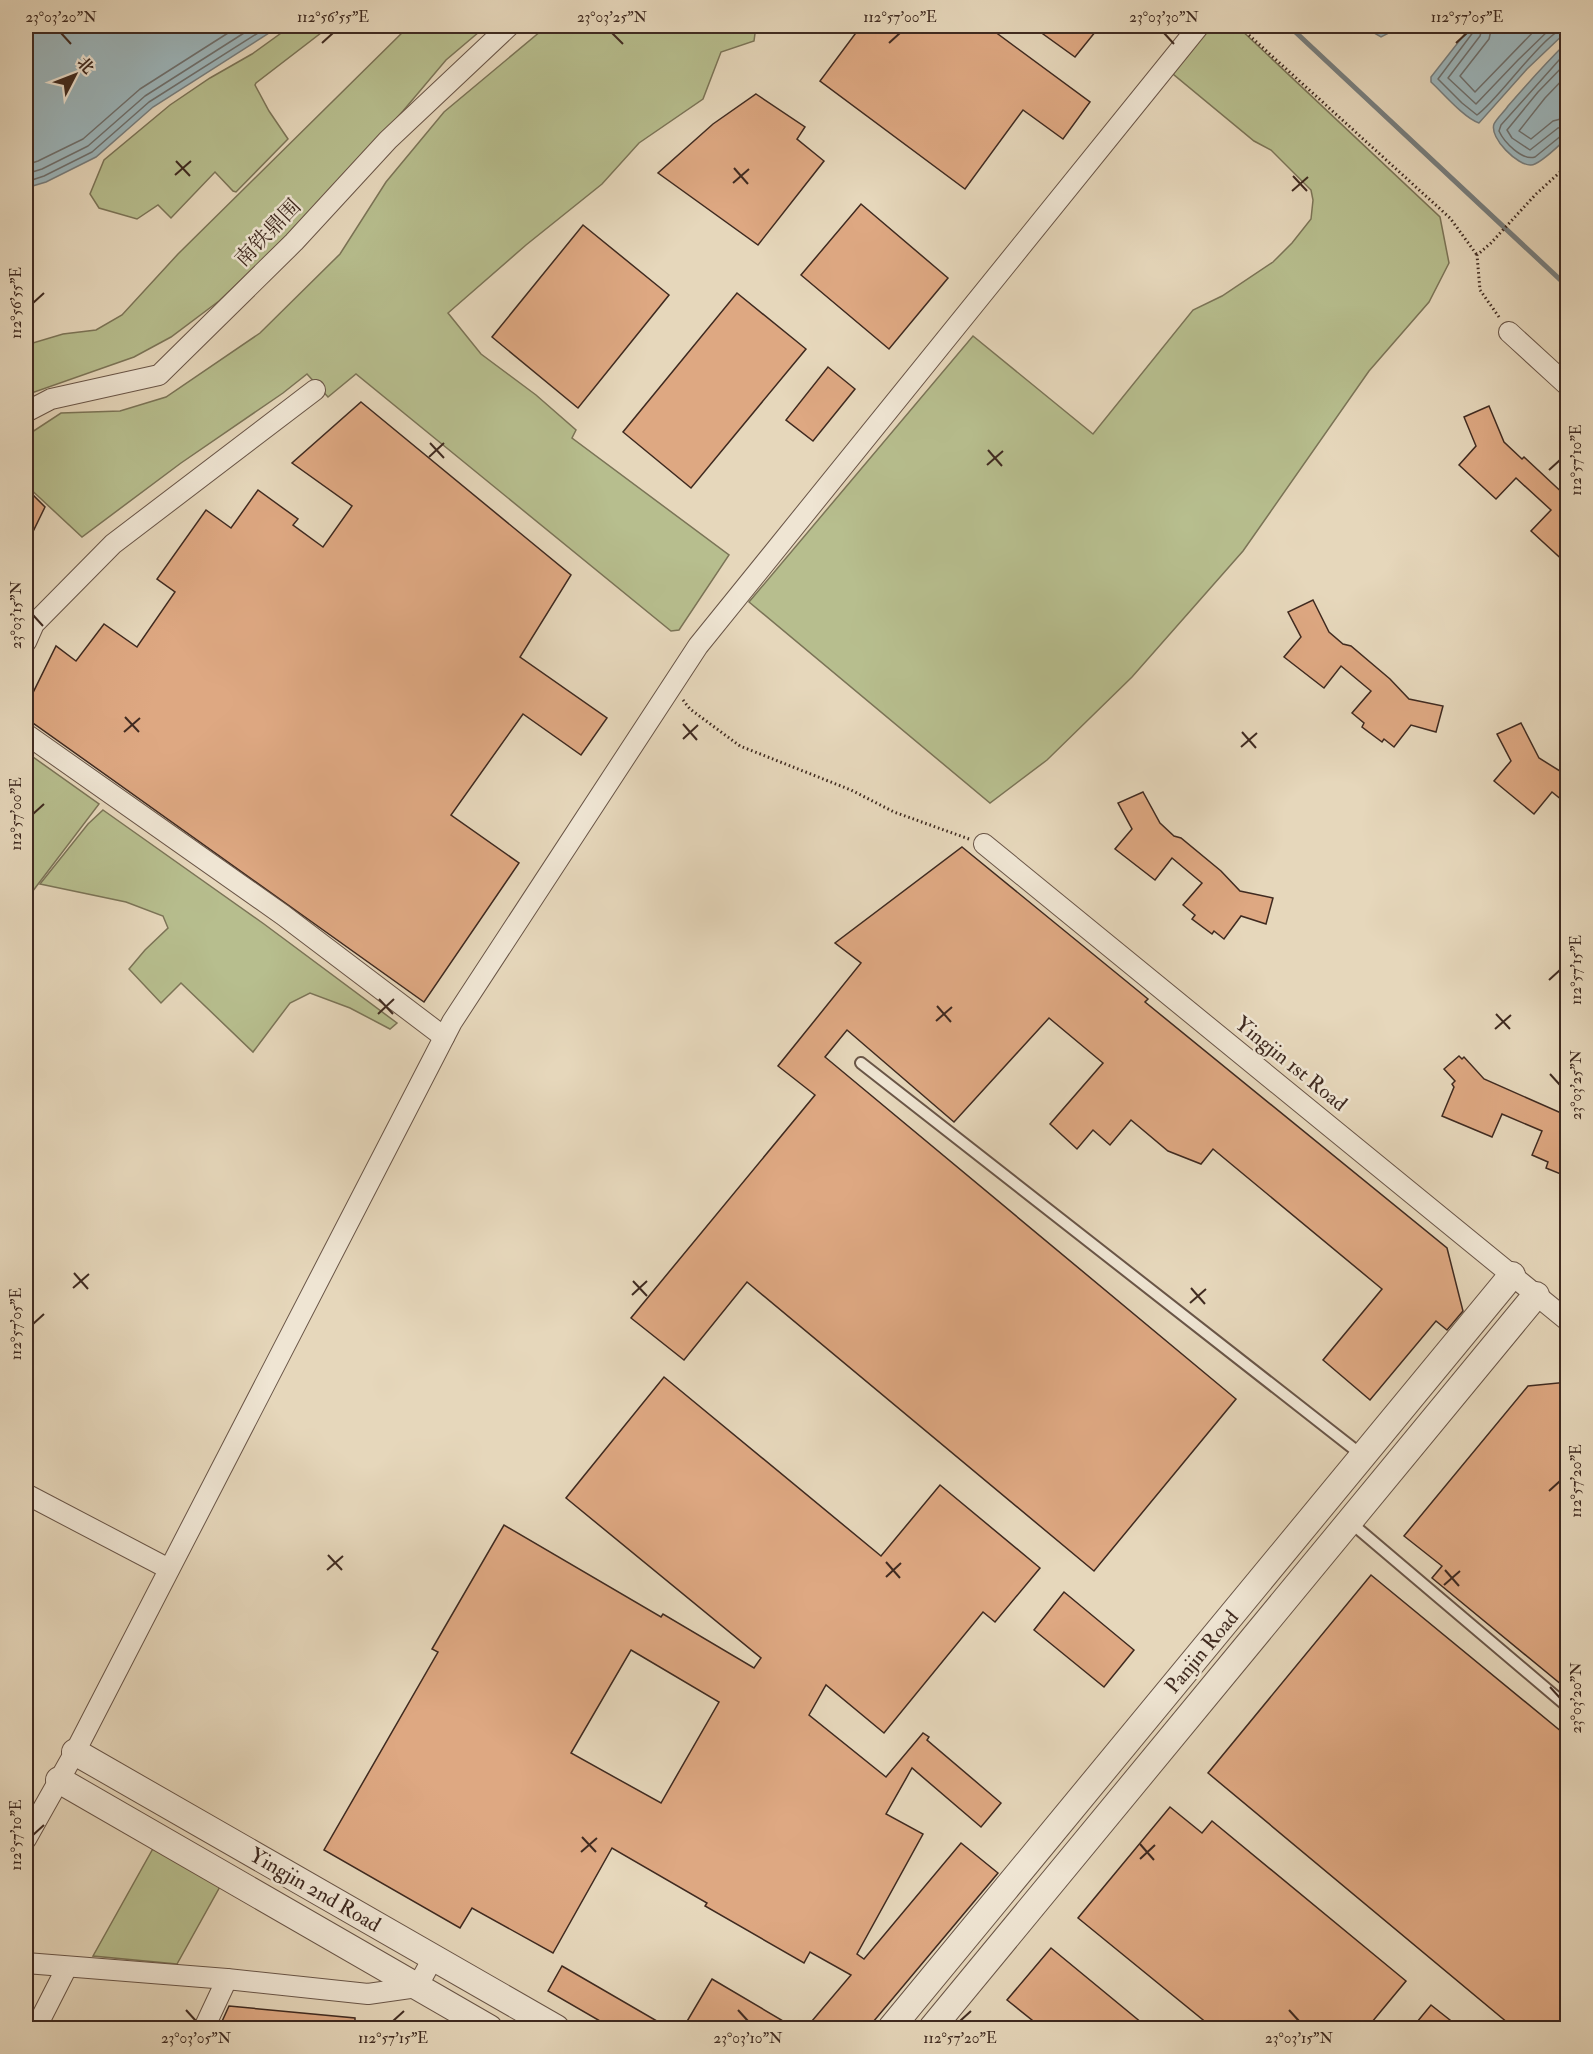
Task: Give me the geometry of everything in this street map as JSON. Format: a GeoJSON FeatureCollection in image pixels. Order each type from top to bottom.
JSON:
{"type":"FeatureCollection","features":[{"type":"Feature","properties":{"kind":"street","name":"南铁鼎围"},"geometry":{"type":"LineString","coordinates":[[26,412],[51,399],[159,375],[294,242],[388,140],[509,26]]}},
{"type":"Feature","properties":{"kind":"street"},"geometry":{"type":"LineString","coordinates":[[26,1839],[75,1752],[452,1022],[698,646],[1199,26]]}},
{"type":"Feature","properties":{"kind":"street"},"geometry":{"type":"LineString","coordinates":[[1509,332],[1568,386]]}},
{"type":"Feature","properties":{"kind":"street"},"geometry":{"type":"LineString","coordinates":[[26,642],[34,624],[113,544],[315,390]]}},
{"type":"Feature","properties":{"kind":"street"},"geometry":{"type":"LineString","coordinates":[[26,734],[283,915],[444,1037]]}},
{"type":"Feature","properties":{"kind":"street","name":"Yingjin 1st Road"},"geometry":{"type":"LineString","coordinates":[[984,844],[1568,1321]]}},
{"type":"Feature","properties":{"kind":"street","name":"Panjin Road"},"geometry":{"type":"LineString","coordinates":[[891,2028],[1512,1275]]}},
{"type":"Feature","properties":{"kind":"street","name":"Panjin Road"},"geometry":{"type":"LineString","coordinates":[[932,2028],[1536,1295]]}},
{"type":"Feature","properties":{"kind":"street"},"geometry":{"type":"LineString","coordinates":[[26,1494],[169,1569]]}},
{"type":"Feature","properties":{"kind":"street","name":"Yingjin 2nd Road"},"geometry":{"type":"LineString","coordinates":[[75,1752],[556,2028]]}},
{"type":"Feature","properties":{"kind":"street","name":"Yingjin 2nd Road"},"geometry":{"type":"LineString","coordinates":[[59,1780],[489,2028]]}},
{"type":"Feature","properties":{"kind":"street"},"geometry":{"type":"LineString","coordinates":[[26,1963],[227,1979],[368,1994],[417,1987],[433,1958]]}},
{"type":"Feature","properties":{"kind":"street"},"geometry":{"type":"LineString","coordinates":[[36,2028],[67,1967]]}},
{"type":"Feature","properties":{"kind":"street"},"geometry":{"type":"LineString","coordinates":[[204,2028],[227,1979]]}},
{"type":"Feature","properties":{"kind":"lane"},"geometry":{"type":"LineString","coordinates":[[861,1063],[1363,1457]]}},
{"type":"Feature","properties":{"kind":"lane"},"geometry":{"type":"LineString","coordinates":[[1350,1522],[1568,1707]]}},
{"type":"Feature","properties":{"kind":"path"},"geometry":{"type":"LineString","coordinates":[[1239,26],[1450,218],[1477,255],[1480,290],[1509,332]]}},
{"type":"Feature","properties":{"kind":"path"},"geometry":{"type":"LineString","coordinates":[[1477,255],[1536,194],[1568,165]]}},
{"type":"Feature","properties":{"kind":"path"},"geometry":{"type":"LineString","coordinates":[[672,686],[690,709],[741,746],[850,790],[894,812],[984,844]]}},
{"type":"Feature","properties":{"kind":"green space"},"geometry":{"type":"Polygon","coordinates":[[[291,26],[330,26],[256,83],[269,111],[288,139],[236,192],[215,172],[171,218],[158,205],[137,219],[99,208],[90,194],[104,160],[170,105],[210,78],[252,54],[291,26]]]}},
{"type":"Feature","properties":{"kind":"green space"},"geometry":{"type":"Polygon","coordinates":[[[409,26],[486,26],[446,60],[335,186],[219,301],[171,337],[134,357],[26,395],[26,345],[63,334],[96,330],[122,315],[178,254],[409,26]]]}},
{"type":"Feature","properties":{"kind":"green space"},"geometry":{"type":"Polygon","coordinates":[[[547,26],[756,26],[754,41],[721,52],[703,99],[639,143],[602,184],[526,245],[448,313],[481,354],[536,395],[576,430],[572,438],[729,555],[679,630],[671,631],[356,374],[328,397],[307,374],[181,463],[82,537],[26,485],[26,436],[61,413],[120,411],[166,397],[260,333],[340,254],[386,182],[444,112],[547,26]]]}},
{"type":"Feature","properties":{"kind":"green space"},"geometry":{"type":"Polygon","coordinates":[[[1208,26],[1238,27],[1440,217],[1449,263],[1429,302],[1369,371],[1243,551],[1132,677],[1047,760],[990,803],[749,602],[973,336],[1093,434],[1193,310],[1222,296],[1273,262],[1292,243],[1311,219],[1313,200],[1311,190],[1271,150],[1254,141],[1173,74],[1203,29],[1208,26]]]}},
{"type":"Feature","properties":{"kind":"green space"},"geometry":{"type":"Polygon","coordinates":[[[26,752],[99,804],[26,900],[26,752]]]}},
{"type":"Feature","properties":{"kind":"green space"},"geometry":{"type":"Polygon","coordinates":[[[103,810],[264,924],[397,1023],[390,1029],[350,1008],[310,993],[290,1003],[253,1052],[181,983],[161,1003],[129,969],[168,928],[163,916],[126,902],[40,884],[88,824],[103,810]]]}},
{"type":"Feature","properties":{"kind":"green space"},"geometry":{"type":"Polygon","coordinates":[[[155,1845],[222,1883],[177,1964],[93,1956],[155,1845]]]}},
{"type":"Feature","properties":{"kind":"water"},"geometry":{"type":"Polygon","coordinates":[[[26,26],[280,26],[153,107],[96,157],[46,182],[26,188],[26,26]]]}},
{"type":"Feature","properties":{"kind":"water"},"geometry":{"type":"Polygon","coordinates":[[[1362,26],[1398,26],[1381,37],[1362,26]]]}},
{"type":"Feature","properties":{"kind":"water"},"geometry":{"type":"Polygon","coordinates":[[[1471,26],[1567,26],[1567,31],[1527,69],[1479,123],[1460,111],[1431,82],[1431,77],[1471,26]]]}},
{"type":"Feature","properties":{"kind":"water"},"geometry":{"type":"Polygon","coordinates":[[[1567,42],[1567,138],[1539,162],[1531,165],[1525,164],[1512,156],[1500,143],[1494,130],[1494,124],[1567,42]]]}},
{"type":"Feature","properties":{"kind":"building"},"geometry":{"type":"Polygon","coordinates":[[[861,26],[987,26],[1090,102],[1063,139],[1023,110],[965,189],[820,81],[861,26]]]}},
{"type":"Feature","properties":{"kind":"building"},"geometry":{"type":"Polygon","coordinates":[[[1032,26],[1100,26],[1075,57],[1032,26]]]}},
{"type":"Feature","properties":{"kind":"building"},"geometry":{"type":"Polygon","coordinates":[[[756,94],[805,127],[797,139],[824,161],[758,245],[658,173],[713,124],[756,94]]]}},
{"type":"Feature","properties":{"kind":"building"},"geometry":{"type":"Polygon","coordinates":[[[861,204],[948,278],[889,349],[801,275],[861,204]]]}},
{"type":"Feature","properties":{"kind":"building"},"geometry":{"type":"Polygon","coordinates":[[[583,225],[669,295],[578,408],[492,337],[583,225]]]}},
{"type":"Feature","properties":{"kind":"building"},"geometry":{"type":"Polygon","coordinates":[[[737,293],[806,349],[691,488],[623,432],[737,293]]]}},
{"type":"Feature","properties":{"kind":"building"},"geometry":{"type":"Polygon","coordinates":[[[828,367],[855,389],[813,441],[786,420],[828,367]]]}},
{"type":"Feature","properties":{"kind":"building"},"geometry":{"type":"Polygon","coordinates":[[[361,402],[571,575],[520,657],[607,718],[581,755],[523,714],[451,815],[519,863],[424,1002],[26,718],[26,707],[56,646],[76,661],[104,624],[137,647],[175,592],[157,579],[206,510],[231,528],[258,490],[298,519],[293,525],[323,547],[352,506],[292,463],[361,402]]]}},
{"type":"Feature","properties":{"kind":"building"},"geometry":{"type":"Polygon","coordinates":[[[1489,406],[1504,442],[1522,459],[1524,457],[1568,498],[1568,565],[1531,531],[1551,510],[1516,478],[1496,499],[1459,465],[1476,446],[1464,417],[1489,406]]]}},
{"type":"Feature","properties":{"kind":"building"},"geometry":{"type":"Polygon","coordinates":[[[26,488],[45,507],[26,546],[26,488]]]}},
{"type":"Feature","properties":{"kind":"building"},"geometry":{"type":"Polygon","coordinates":[[[1313,600],[1329,632],[1343,644],[1351,646],[1390,679],[1409,699],[1443,706],[1436,732],[1411,725],[1394,747],[1384,739],[1382,742],[1362,727],[1364,723],[1352,713],[1371,691],[1341,666],[1324,688],[1284,657],[1301,637],[1288,612],[1313,600]]]}},
{"type":"Feature","properties":{"kind":"building"},"geometry":{"type":"Polygon","coordinates":[[[1521,723],[1539,758],[1568,776],[1568,805],[1552,792],[1534,814],[1494,781],[1511,761],[1497,734],[1521,723]]]}},
{"type":"Feature","properties":{"kind":"building"},"geometry":{"type":"Polygon","coordinates":[[[1143,792],[1160,823],[1221,871],[1240,891],[1273,898],[1266,924],[1241,916],[1224,939],[1214,931],[1212,934],[1192,919],[1195,915],[1183,905],[1202,883],[1172,858],[1155,880],[1115,849],[1132,829],[1118,803],[1143,792]]]}},
{"type":"Feature","properties":{"kind":"building"},"geometry":{"type":"Polygon","coordinates":[[[962,847],[1148,999],[1145,1002],[1447,1248],[1463,1311],[1447,1330],[1436,1321],[1370,1400],[1323,1360],[1382,1289],[1213,1149],[1201,1164],[1168,1151],[1131,1120],[1110,1145],[1093,1130],[1077,1149],[1050,1124],[1103,1063],[1049,1018],[954,1122],[847,1030],[825,1057],[1236,1399],[1094,1571],[747,1282],[684,1360],[631,1318],[815,1095],[778,1066],[861,963],[835,943],[962,847]]]}},
{"type":"Feature","properties":{"kind":"building"},"geometry":{"type":"Polygon","coordinates":[[[1459,1056],[1462,1059],[1464,1057],[1484,1079],[1568,1116],[1568,1177],[1546,1168],[1548,1162],[1532,1155],[1542,1131],[1502,1114],[1492,1137],[1442,1116],[1455,1081],[1444,1069],[1459,1056]]]}},
{"type":"Feature","properties":{"kind":"building"},"geometry":{"type":"Polygon","coordinates":[[[664,1377],[881,1556],[940,1485],[1040,1568],[995,1622],[983,1612],[884,1733],[826,1685],[809,1715],[886,1777],[923,1733],[929,1737],[927,1740],[1001,1803],[981,1827],[912,1768],[886,1814],[923,1834],[857,1954],[864,1959],[961,1843],[998,1873],[868,2028],[806,2028],[851,1975],[810,1952],[804,1963],[705,1906],[707,1903],[612,1848],[553,1953],[472,1908],[460,1928],[324,1850],[438,1652],[432,1649],[504,1525],[661,1617],[663,1614],[754,1668],[761,1658],[566,1498],[664,1377]],[[631,1650],[571,1753],[661,1803],[719,1702],[631,1650]]]}},
{"type":"Feature","properties":{"kind":"building"},"geometry":{"type":"Polygon","coordinates":[[[1568,1382],[1568,1690],[1432,1578],[1442,1566],[1404,1536],[1528,1386],[1568,1382]]]}},
{"type":"Feature","properties":{"kind":"building"},"geometry":{"type":"Polygon","coordinates":[[[1371,1575],[1568,1737],[1568,2028],[1514,2028],[1208,1773],[1371,1575]]]}},
{"type":"Feature","properties":{"kind":"building"},"geometry":{"type":"Polygon","coordinates":[[[1064,1592],[1134,1650],[1104,1687],[1034,1630],[1064,1592]]]}},
{"type":"Feature","properties":{"kind":"building"},"geometry":{"type":"Polygon","coordinates":[[[1170,1807],[1202,1833],[1212,1821],[1406,1981],[1367,2028],[1213,2028],[1078,1918],[1170,1807]]]}},
{"type":"Feature","properties":{"kind":"building"},"geometry":{"type":"Polygon","coordinates":[[[1051,1948],[1148,2028],[1042,2028],[1007,2000],[1051,1948]]]}},
{"type":"Feature","properties":{"kind":"building"},"geometry":{"type":"Polygon","coordinates":[[[562,1966],[669,2028],[612,2028],[548,1991],[562,1966]]]}},
{"type":"Feature","properties":{"kind":"building"},"geometry":{"type":"Polygon","coordinates":[[[712,1979],[795,2028],[683,2028],[712,1979]]]}},
{"type":"Feature","properties":{"kind":"building"},"geometry":{"type":"Polygon","coordinates":[[[1431,2005],[1460,2028],[1412,2028],[1431,2005]]]}},
{"type":"Feature","properties":{"kind":"building"},"geometry":{"type":"Polygon","coordinates":[[[229,2006],[355,2018],[355,2028],[219,2028],[229,2006]]]}},
{"type":"Feature","properties":{"kind":"waterway"},"geometry":{"type":"LineString","coordinates":[[1289,26],[1568,287]]}}]}
